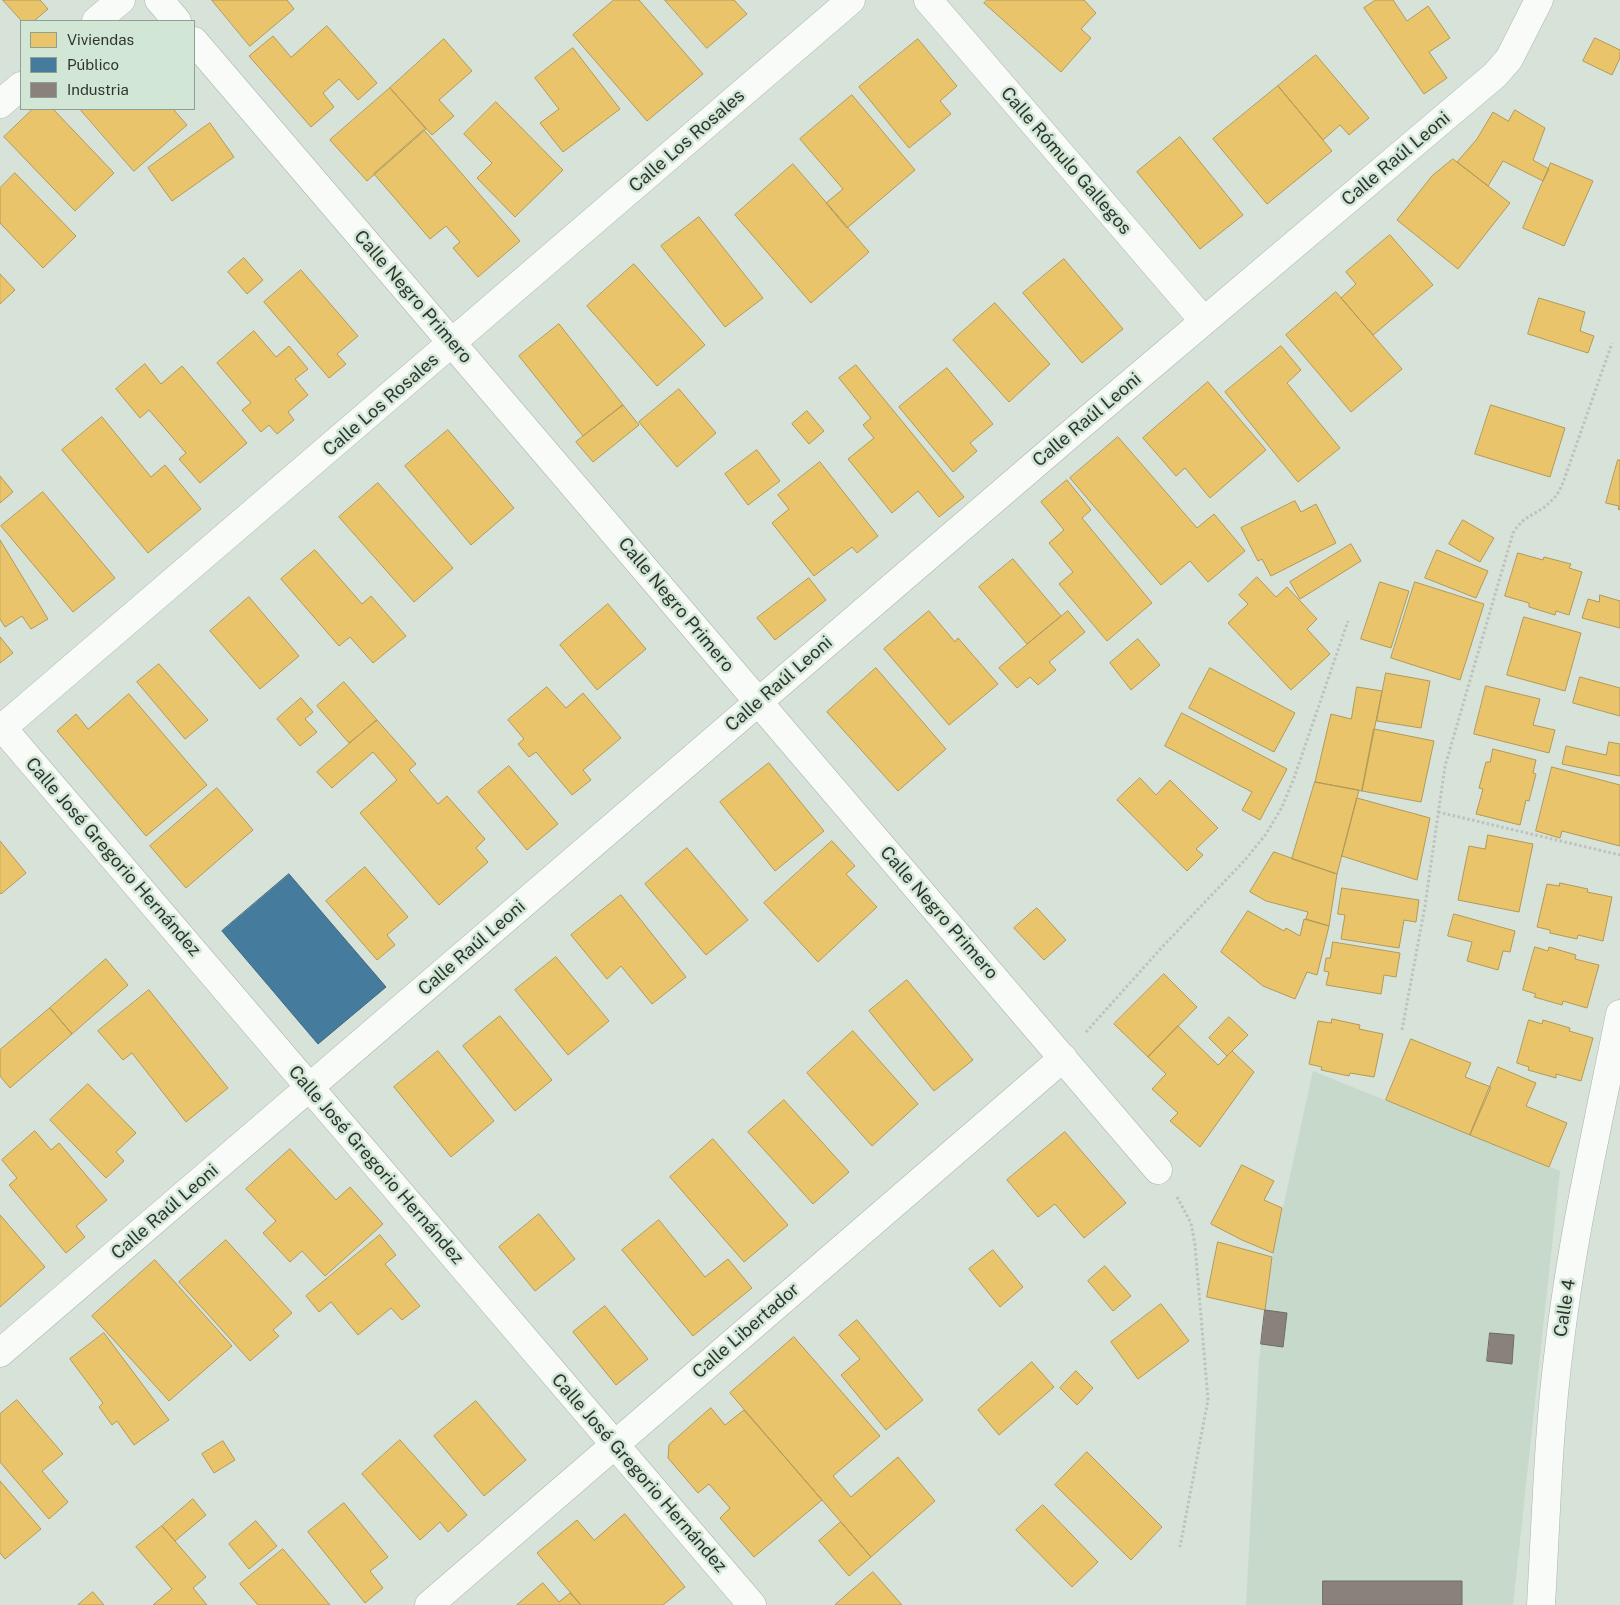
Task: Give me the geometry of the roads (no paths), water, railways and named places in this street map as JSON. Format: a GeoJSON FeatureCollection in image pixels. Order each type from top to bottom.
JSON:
{"type":"FeatureCollection","features":[{"type":"Feature","properties":{"kind":"street"},"geometry":{"type":"LineString","coordinates":[[97,20],[121,0]]}},
{"type":"Feature","properties":{"kind":"street"},"geometry":{"type":"LineString","coordinates":[[159,0],[176,20]]}},
{"type":"Feature","properties":{"kind":"street","name":"Calle Los Rosales"},"geometry":{"type":"LineString","coordinates":[[1,728],[851,0]]}},
{"type":"Feature","properties":{"kind":"street","name":"Calle Rómulo Gallegos"},"geometry":{"type":"LineString","coordinates":[[928,0],[1204,321]]}},
{"type":"Feature","properties":{"kind":"street","name":"Calle Raúl Leoni"},"geometry":{"type":"LineString","coordinates":[[0,1353],[758,702],[1495,75],[1509,59],[1539,0]]}},
{"type":"Feature","properties":{"kind":"street","name":"Calle Negro Primero"},"geometry":{"type":"LineString","coordinates":[[195,42],[1158,1170]]}},
{"type":"Feature","properties":{"kind":"street"},"geometry":{"type":"LineString","coordinates":[[0,104],[20,87]]}},
{"type":"Feature","properties":{"kind":"street","name":"Calle José Gregorio Hernández"},"geometry":{"type":"LineString","coordinates":[[1,728],[752,1605]]}},
{"type":"Feature","properties":{"kind":"street","name":"Calle 4"},"geometry":{"type":"LineString","coordinates":[[1541,1605],[1551,1420],[1559,1348],[1574,1247],[1620,1014]]}},
{"type":"Feature","properties":{"kind":"street","name":"Calle Libertador"},"geometry":{"type":"LineString","coordinates":[[428,1605],[1063,1058]]}}]}
